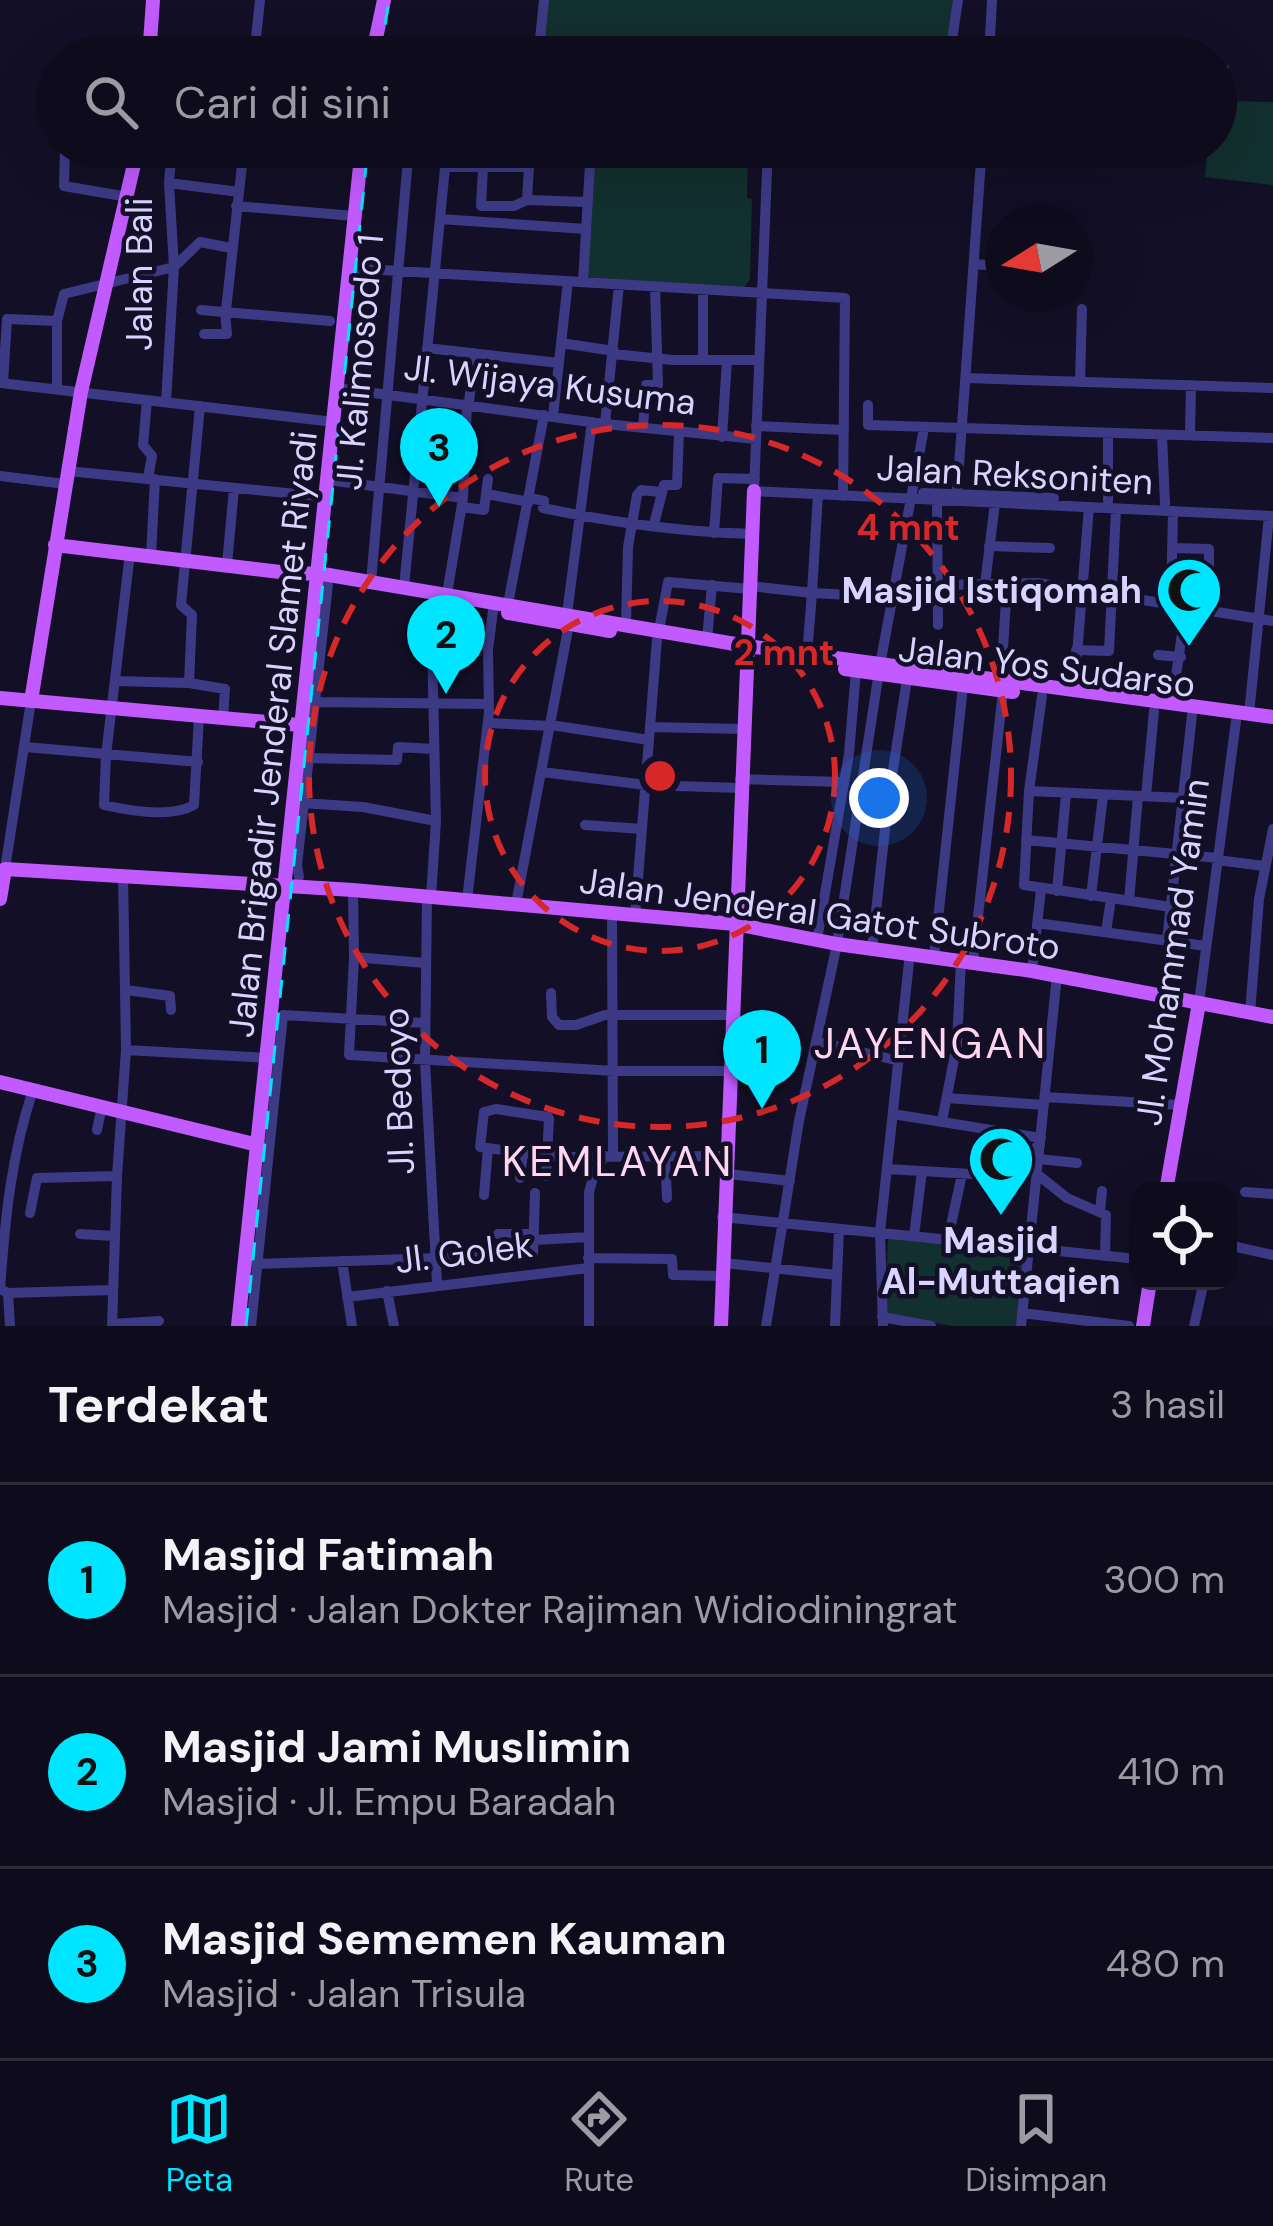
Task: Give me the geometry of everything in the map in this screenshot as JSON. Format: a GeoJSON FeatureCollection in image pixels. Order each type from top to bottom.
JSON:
{"type":"FeatureCollection","features":[{"type":"Feature","properties":{"kind":"main road"},"geometry":{"type":"LineString","coordinates":[[150,36],[153,0]]}},
{"type":"Feature","properties":{"kind":"main road"},"geometry":{"type":"LineString","coordinates":[[373,0],[375,32]]}},
{"type":"Feature","properties":{"kind":"main road"},"geometry":{"type":"LineString","coordinates":[[375,36],[384,0]]}},
{"type":"Feature","properties":{"kind":"main road"},"geometry":{"type":"LineString","coordinates":[[31,701],[81,392],[134,168]]}},
{"type":"Feature","properties":{"kind":"main road","name":"Jalan Brigadir Jenderal Slamet Riyadi"},"geometry":{"type":"LineString","coordinates":[[238,1326],[252,1264],[258,1145],[268,1106],[268,1058],[285,886],[303,758],[300,725],[309,702],[360,168]]}},
{"type":"Feature","properties":{"kind":"main road"},"geometry":{"type":"LineString","coordinates":[[721,1326],[754,485]]}},
{"type":"Feature","properties":{"kind":"main road"},"geometry":{"type":"LineString","coordinates":[[55,545],[322,578]]}},
{"type":"Feature","properties":{"kind":"main road","name":"Jalan Yos Sudarso"},"geometry":{"type":"LineString","coordinates":[[322,578],[404,587],[442,597]]}},
{"type":"Feature","properties":{"kind":"main road","name":"Jalan Yos Sudarso"},"geometry":{"type":"LineString","coordinates":[[322,578],[856,671],[879,670],[907,679],[1002,686],[1154,711],[1240,716]]}},
{"type":"Feature","properties":{"kind":"main road","name":"Jalan Yos Sudarso"},"geometry":{"type":"LineString","coordinates":[[567,620],[626,624],[658,634],[879,670],[1172,704],[1273,722]]}},
{"type":"Feature","properties":{"kind":"main road"},"geometry":{"type":"LineString","coordinates":[[0,698],[300,725]]}},
{"type":"Feature","properties":{"kind":"main road"},"geometry":{"type":"LineString","coordinates":[[0,899],[5,869]]}},
{"type":"Feature","properties":{"kind":"main road","name":"Jalan Jenderal Gatot Subroto"},"geometry":{"type":"LineString","coordinates":[[5,869],[352,890],[735,924],[837,944],[1058,975],[1273,1017]]}},
{"type":"Feature","properties":{"kind":"main road","name":"Jl. Mohammad Yamin"},"geometry":{"type":"LineString","coordinates":[[1168,1182],[1198,1003]]}},
{"type":"Feature","properties":{"kind":"main road"},"geometry":{"type":"LineString","coordinates":[[0,1082],[258,1145]]}},
{"type":"Feature","properties":{"kind":"main road"},"geometry":{"type":"LineString","coordinates":[[1143,1326],[1149,1290]]}},
{"type":"Feature","properties":{"kind":"street"},"geometry":{"type":"LineString","coordinates":[[256,36],[260,0]]}},
{"type":"Feature","properties":{"kind":"street"},"geometry":{"type":"LineString","coordinates":[[540,36],[544,0]]}},
{"type":"Feature","properties":{"kind":"street"},"geometry":{"type":"LineString","coordinates":[[953,36],[958,0]]}},
{"type":"Feature","properties":{"kind":"street"},"geometry":{"type":"LineString","coordinates":[[991,36],[992,0]]}},
{"type":"Feature","properties":{"kind":"street"},"geometry":{"type":"LineString","coordinates":[[64,168],[64,186],[128,197]]}},
{"type":"Feature","properties":{"kind":"street","name":"Jalan Bali"},"geometry":{"type":"LineString","coordinates":[[166,402],[174,268],[170,168]]}},
{"type":"Feature","properties":{"kind":"street"},"geometry":{"type":"LineString","coordinates":[[204,334],[227,334],[225,311],[242,168]]}},
{"type":"Feature","properties":{"kind":"street","name":"Jl. Kalimosodo 1"},"geometry":{"type":"LineString","coordinates":[[371,582],[408,168]]}},
{"type":"Feature","properties":{"kind":"street"},"geometry":{"type":"LineString","coordinates":[[404,587],[445,168]]}},
{"type":"Feature","properties":{"kind":"street"},"geometry":{"type":"LineString","coordinates":[[483,168],[476,206],[514,206],[527,200],[587,202]]}},
{"type":"Feature","properties":{"kind":"street"},"geometry":{"type":"LineString","coordinates":[[527,200],[529,168]]}},
{"type":"Feature","properties":{"kind":"street"},"geometry":{"type":"LineString","coordinates":[[583,282],[589,168]]}},
{"type":"Feature","properties":{"kind":"street"},"geometry":{"type":"LineString","coordinates":[[714,533],[718,478],[754,485],[767,168]]}},
{"type":"Feature","properties":{"kind":"street"},"geometry":{"type":"LineString","coordinates":[[957,493],[981,168]]}},
{"type":"Feature","properties":{"kind":"street"},"geometry":{"type":"LineString","coordinates":[[169,183],[239,192]]}},
{"type":"Feature","properties":{"kind":"street"},"geometry":{"type":"LineString","coordinates":[[236,206],[354,216]]}},
{"type":"Feature","properties":{"kind":"street"},"geometry":{"type":"LineString","coordinates":[[440,219],[586,229]]}},
{"type":"Feature","properties":{"kind":"street"},"geometry":{"type":"LineString","coordinates":[[57,388],[57,321],[64,294],[174,268],[200,242],[231,248]]}},
{"type":"Feature","properties":{"kind":"street"},"geometry":{"type":"LineString","coordinates":[[974,264],[985,265]]}},
{"type":"Feature","properties":{"kind":"street"},"geometry":{"type":"LineString","coordinates":[[350,268],[845,298],[843,496]]}},
{"type":"Feature","properties":{"kind":"street"},"geometry":{"type":"LineString","coordinates":[[467,900],[501,607],[549,416],[568,281]]}},
{"type":"Feature","properties":{"kind":"street"},"geometry":{"type":"LineString","coordinates":[[605,424],[619,285]]}},
{"type":"Feature","properties":{"kind":"street"},"geometry":{"type":"LineString","coordinates":[[643,428],[644,385],[658,386],[655,287]]}},
{"type":"Feature","properties":{"kind":"street"},"geometry":{"type":"LineString","coordinates":[[703,291],[703,360]]}},
{"type":"Feature","properties":{"kind":"street"},"geometry":{"type":"LineString","coordinates":[[201,310],[330,321]]}},
{"type":"Feature","properties":{"kind":"street"},"geometry":{"type":"LineString","coordinates":[[1080,382],[1082,312]]}},
{"type":"Feature","properties":{"kind":"street"},"geometry":{"type":"LineString","coordinates":[[57,321],[7,319],[1,383],[334,422]]}},
{"type":"Feature","properties":{"kind":"street"},"geometry":{"type":"LineString","coordinates":[[561,343],[658,358],[759,360]]}},
{"type":"Feature","properties":{"kind":"street"},"geometry":{"type":"LineString","coordinates":[[428,348],[559,363]]}},
{"type":"Feature","properties":{"kind":"street","name":"Jl. Bedoyo"},"geometry":{"type":"LineString","coordinates":[[437,1284],[425,1061],[425,963],[436,821],[433,703],[442,597],[463,503],[474,353]]}},
{"type":"Feature","properties":{"kind":"street"},"geometry":{"type":"LineString","coordinates":[[722,437],[727,360]]}},
{"type":"Feature","properties":{"kind":"street"},"geometry":{"type":"LineString","coordinates":[[966,377],[1273,388]]}},
{"type":"Feature","properties":{"kind":"street"},"geometry":{"type":"LineString","coordinates":[[1190,435],[1191,386]]}},
{"type":"Feature","properties":{"kind":"street","name":"Jl. Wijaya Kusuma"},"geometry":{"type":"LineString","coordinates":[[337,388],[722,437],[844,430]]}},
{"type":"Feature","properties":{"kind":"street"},"geometry":{"type":"LineString","coordinates":[[147,400],[142,445],[152,456],[152,556]]}},
{"type":"Feature","properties":{"kind":"street"},"geometry":{"type":"LineString","coordinates":[[868,405],[868,425],[1273,438]]}},
{"type":"Feature","properties":{"kind":"street"},"geometry":{"type":"LineString","coordinates":[[189,683],[192,615],[181,605],[200,406]]}},
{"type":"Feature","properties":{"kind":"street"},"geometry":{"type":"LineString","coordinates":[[516,904],[551,726],[592,422]]}},
{"type":"Feature","properties":{"kind":"street"},"geometry":{"type":"LineString","coordinates":[[766,1326],[837,944],[893,586],[923,428]]}},
{"type":"Feature","properties":{"kind":"street"},"geometry":{"type":"LineString","coordinates":[[654,524],[660,492],[665,484],[677,485],[679,432]]}},
{"type":"Feature","properties":{"kind":"street"},"geometry":{"type":"LineString","coordinates":[[1076,650],[1109,651],[1112,505],[1108,433]]}},
{"type":"Feature","properties":{"kind":"street"},"geometry":{"type":"LineString","coordinates":[[1162,435],[1172,548],[1169,606]]}},
{"type":"Feature","properties":{"kind":"street"},"geometry":{"type":"LineString","coordinates":[[0,476],[152,479],[326,497]]}},
{"type":"Feature","properties":{"kind":"street"},"geometry":{"type":"LineString","coordinates":[[328,480],[414,490],[484,510],[488,479]]}},
{"type":"Feature","properties":{"kind":"street","name":"Jalan Reksoniten"},"geometry":{"type":"LineString","coordinates":[[754,485],[843,496],[1272,514]]}},
{"type":"Feature","properties":{"kind":"street"},"geometry":{"type":"LineString","coordinates":[[227,564],[234,489]]}},
{"type":"Feature","properties":{"kind":"street"},"geometry":{"type":"LineString","coordinates":[[858,490],[1112,505]]}},
{"type":"Feature","properties":{"kind":"street"},"geometry":{"type":"LineString","coordinates":[[626,624],[631,521],[638,492],[660,492]]}},
{"type":"Feature","properties":{"kind":"street"},"geometry":{"type":"LineString","coordinates":[[487,494],[544,501],[543,508],[578,515],[752,534]]}},
{"type":"Feature","properties":{"kind":"street"},"geometry":{"type":"LineString","coordinates":[[807,655],[818,494]]}},
{"type":"Feature","properties":{"kind":"street"},"geometry":{"type":"LineString","coordinates":[[937,500],[938,625]]}},
{"type":"Feature","properties":{"kind":"street"},"geometry":{"type":"LineString","coordinates":[[985,584],[995,503]]}},
{"type":"Feature","properties":{"kind":"street"},"geometry":{"type":"LineString","coordinates":[[1073,691],[1089,507]]}},
{"type":"Feature","properties":{"kind":"street","name":"Jl. Mohammad Yamin"},"geometry":{"type":"LineString","coordinates":[[1198,1003],[1272,514]]}},
{"type":"Feature","properties":{"kind":"street"},"geometry":{"type":"LineString","coordinates":[[989,546],[1050,548]]}},
{"type":"Feature","properties":{"kind":"street"},"geometry":{"type":"LineString","coordinates":[[1172,548],[1208,547],[1209,610]]}},
{"type":"Feature","properties":{"kind":"street"},"geometry":{"type":"LineString","coordinates":[[130,553],[103,804],[126,809],[188,809],[197,795],[199,717]]}},
{"type":"Feature","properties":{"kind":"street"},"geometry":{"type":"LineString","coordinates":[[635,916],[658,634],[668,582],[850,595]]}},
{"type":"Feature","properties":{"kind":"street"},"geometry":{"type":"LineString","coordinates":[[893,586],[1038,583],[1273,621]]}},
{"type":"Feature","properties":{"kind":"street"},"geometry":{"type":"LineString","coordinates":[[942,1120],[993,781],[1007,584]]}},
{"type":"Feature","properties":{"kind":"street"},"geometry":{"type":"LineString","coordinates":[[707,639],[712,585]]}},
{"type":"Feature","properties":{"kind":"street"},"geometry":{"type":"LineString","coordinates":[[1172,704],[1186,605]]}},
{"type":"Feature","properties":{"kind":"street"},"geometry":{"type":"LineString","coordinates":[[1158,655],[1181,657]]}},
{"type":"Feature","properties":{"kind":"street"},"geometry":{"type":"LineString","coordinates":[[817,940],[851,738],[856,671]]}},
{"type":"Feature","properties":{"kind":"street"},"geometry":{"type":"LineString","coordinates":[[872,948],[907,679]]}},
{"type":"Feature","properties":{"kind":"street"},"geometry":{"type":"LineString","coordinates":[[115,681],[225,689],[224,718]]}},
{"type":"Feature","properties":{"kind":"street"},"geometry":{"type":"LineString","coordinates":[[934,956],[963,686]]}},
{"type":"Feature","properties":{"kind":"street"},"geometry":{"type":"LineString","coordinates":[[1042,696],[1029,790],[1024,885],[1171,907]]}},
{"type":"Feature","properties":{"kind":"street"},"geometry":{"type":"LineString","coordinates":[[5,869],[31,701]]}},
{"type":"Feature","properties":{"kind":"street"},"geometry":{"type":"LineString","coordinates":[[434,749],[398,747],[397,760],[303,758],[309,702],[488,704]]}},
{"type":"Feature","properties":{"kind":"street"},"geometry":{"type":"LineString","coordinates":[[1129,901],[1154,711]]}},
{"type":"Feature","properties":{"kind":"street"},"geometry":{"type":"LineString","coordinates":[[1167,940],[1192,715]]}},
{"type":"Feature","properties":{"kind":"street"},"geometry":{"type":"LineString","coordinates":[[488,723],[649,734],[743,729]]}},
{"type":"Feature","properties":{"kind":"street"},"geometry":{"type":"LineString","coordinates":[[851,738],[869,740]]}},
{"type":"Feature","properties":{"kind":"street"},"geometry":{"type":"LineString","coordinates":[[25,747],[198,762]]}},
{"type":"Feature","properties":{"kind":"street"},"geometry":{"type":"LineString","coordinates":[[542,772],[646,785],[843,782]]}},
{"type":"Feature","properties":{"kind":"street"},"geometry":{"type":"LineString","coordinates":[[1029,790],[1184,798]]}},
{"type":"Feature","properties":{"kind":"street"},"geometry":{"type":"LineString","coordinates":[[1057,891],[1066,794]]}},
{"type":"Feature","properties":{"kind":"street"},"geometry":{"type":"LineString","coordinates":[[1091,896],[1103,796]]}},
{"type":"Feature","properties":{"kind":"street"},"geometry":{"type":"LineString","coordinates":[[299,877],[298,803],[363,807],[436,821]]}},
{"type":"Feature","properties":{"kind":"street"},"geometry":{"type":"LineString","coordinates":[[584,825],[642,829]]}},
{"type":"Feature","properties":{"kind":"street"},"geometry":{"type":"LineString","coordinates":[[1250,1013],[1273,830]]}},
{"type":"Feature","properties":{"kind":"street"},"geometry":{"type":"LineString","coordinates":[[1026,840],[1217,859],[1266,874]]}},
{"type":"Feature","properties":{"kind":"street"},"geometry":{"type":"LineString","coordinates":[[123,875],[126,1051],[112,1325],[159,1322]]}},
{"type":"Feature","properties":{"kind":"street"},"geometry":{"type":"LineString","coordinates":[[1032,971],[1041,889]]}},
{"type":"Feature","properties":{"kind":"street"},"geometry":{"type":"LineString","coordinates":[[352,890],[349,1055],[615,1071],[732,1071]]}},
{"type":"Feature","properties":{"kind":"street"},"geometry":{"type":"LineString","coordinates":[[1106,932],[1112,899]]}},
{"type":"Feature","properties":{"kind":"street"},"geometry":{"type":"LineString","coordinates":[[589,1326],[591,1181],[609,1156],[615,1071],[612,913]]}},
{"type":"Feature","properties":{"kind":"street"},"geometry":{"type":"LineString","coordinates":[[1037,923],[1206,946]]}},
{"type":"Feature","properties":{"kind":"street"},"geometry":{"type":"LineString","coordinates":[[1257,929],[1273,929]]}},
{"type":"Feature","properties":{"kind":"street"},"geometry":{"type":"LineString","coordinates":[[910,953],[880,1232],[883,1322],[931,1326]]}},
{"type":"Feature","properties":{"kind":"street"},"geometry":{"type":"LineString","coordinates":[[354,957],[425,963]]}},
{"type":"Feature","properties":{"kind":"street"},"geometry":{"type":"LineString","coordinates":[[1058,975],[1022,1320],[1129,1326]]}},
{"type":"Feature","properties":{"kind":"street"},"geometry":{"type":"LineString","coordinates":[[126,990],[170,996],[171,1010]]}},
{"type":"Feature","properties":{"kind":"street"},"geometry":{"type":"LineString","coordinates":[[551,993],[553,1017],[559,1024],[613,1016],[733,1015]]}},
{"type":"Feature","properties":{"kind":"street"},"geometry":{"type":"LineString","coordinates":[[251,1326],[252,1264],[268,1106],[283,1015],[425,1023]]}},
{"type":"Feature","properties":{"kind":"street"},"geometry":{"type":"LineString","coordinates":[[816,1041],[899,1060]]}},
{"type":"Feature","properties":{"kind":"street"},"geometry":{"type":"LineString","coordinates":[[126,1051],[268,1058]]}},
{"type":"Feature","properties":{"kind":"street"},"geometry":{"type":"LineString","coordinates":[[10,1326],[3,1290],[6,1208],[17,1143],[33,1090]]}},
{"type":"Feature","properties":{"kind":"street"},"geometry":{"type":"LineString","coordinates":[[946,1098],[1181,1105]]}},
{"type":"Feature","properties":{"kind":"street"},"geometry":{"type":"LineString","coordinates":[[97,1130],[102,1106]]}},
{"type":"Feature","properties":{"kind":"street"},"geometry":{"type":"LineString","coordinates":[[546,1176],[547,1155],[548,1117],[496,1109],[484,1113],[479,1146],[488,1148],[547,1155],[729,1156]]}},
{"type":"Feature","properties":{"kind":"street"},"geometry":{"type":"LineString","coordinates":[[893,1114],[1041,1142]]}},
{"type":"Feature","properties":{"kind":"street"},"geometry":{"type":"LineString","coordinates":[[887,1169],[993,1174],[1041,1142]]}},
{"type":"Feature","properties":{"kind":"street"},"geometry":{"type":"LineString","coordinates":[[484,1195],[488,1148]]}},
{"type":"Feature","properties":{"kind":"street"},"geometry":{"type":"LineString","coordinates":[[520,1178],[523,1152]]}},
{"type":"Feature","properties":{"kind":"street"},"geometry":{"type":"LineString","coordinates":[[665,1156],[667,1198]]}},
{"type":"Feature","properties":{"kind":"street"},"geometry":{"type":"LineString","coordinates":[[1039,1160],[1077,1163]]}},
{"type":"Feature","properties":{"kind":"street"},"geometry":{"type":"LineString","coordinates":[[914,1235],[922,1172]]}},
{"type":"Feature","properties":{"kind":"street"},"geometry":{"type":"LineString","coordinates":[[728,1174],[790,1181]]}},
{"type":"Feature","properties":{"kind":"street"},"geometry":{"type":"LineString","coordinates":[[948,1239],[962,1174]]}},
{"type":"Feature","properties":{"kind":"street"},"geometry":{"type":"LineString","coordinates":[[1037,1174],[1076,1203],[1107,1217],[1105,1256]]}},
{"type":"Feature","properties":{"kind":"street"},"geometry":{"type":"LineString","coordinates":[[6,1208],[34,1214],[38,1178],[117,1176]]}},
{"type":"Feature","properties":{"kind":"street"},"geometry":{"type":"LineString","coordinates":[[1100,1211],[1102,1191]]}},
{"type":"Feature","properties":{"kind":"street"},"geometry":{"type":"LineString","coordinates":[[1245,1192],[1273,1194]]}},
{"type":"Feature","properties":{"kind":"street"},"geometry":{"type":"LineString","coordinates":[[535,1193],[535,1273]]}},
{"type":"Feature","properties":{"kind":"street"},"geometry":{"type":"LineString","coordinates":[[722,1217],[1129,1258]]}},
{"type":"Feature","properties":{"kind":"street"},"geometry":{"type":"LineString","coordinates":[[835,1326],[839,1229]]}},
{"type":"Feature","properties":{"kind":"street"},"geometry":{"type":"LineString","coordinates":[[80,1234],[115,1236]]}},
{"type":"Feature","properties":{"kind":"street"},"geometry":{"type":"LineString","coordinates":[[498,1234],[589,1237]]}},
{"type":"Feature","properties":{"kind":"street"},"geometry":{"type":"LineString","coordinates":[[1237,1247],[1273,1255]]}},
{"type":"Feature","properties":{"kind":"street"},"geometry":{"type":"LineString","coordinates":[[252,1264],[533,1255]]}},
{"type":"Feature","properties":{"kind":"street","name":"Jl. Golek"},"geometry":{"type":"LineString","coordinates":[[347,1297],[588,1263],[671,1258],[674,1275],[723,1269]]}},
{"type":"Feature","properties":{"kind":"street"},"geometry":{"type":"LineString","coordinates":[[342,1262],[352,1326]]}},
{"type":"Feature","properties":{"kind":"street"},"geometry":{"type":"LineString","coordinates":[[723,1269],[837,1275]]}},
{"type":"Feature","properties":{"kind":"street"},"geometry":{"type":"LineString","coordinates":[[3,1290],[112,1290]]}},
{"type":"Feature","properties":{"kind":"street"},"geometry":{"type":"LineString","coordinates":[[1195,1326],[1202,1290]]}},
{"type":"Feature","properties":{"kind":"street"},"geometry":{"type":"LineString","coordinates":[[387,1291],[394,1326]]}},
{"type":"Feature","properties":{"kind":"green space"},"geometry":{"type":"Polygon","coordinates":[[[548,0],[958,0],[953,36],[544,36],[548,0]]]}},
{"type":"Feature","properties":{"kind":"green space"},"geometry":{"type":"Polygon","coordinates":[[[1237,101],[1273,102],[1273,185],[1205,177],[1206,168],[1237,168],[1237,101]]]}},
{"type":"Feature","properties":{"kind":"green space"},"geometry":{"type":"Polygon","coordinates":[[[591,168],[748,168],[747,198],[752,199],[750,280],[743,288],[594,282],[584,272],[591,168]]]}},
{"type":"Feature","properties":{"kind":"green space"},"geometry":{"type":"Polygon","coordinates":[[[888,1237],[1025,1253],[1018,1326],[954,1326],[885,1315],[888,1237]]]}},
{"type":"Feature","properties":{"kind":"railway"},"geometry":{"type":"LineString","coordinates":[[383,36],[389,0]]}},
{"type":"Feature","properties":{"kind":"railway"},"geometry":{"type":"LineString","coordinates":[[246,1326],[366,168]]}},
{"type":"Feature","properties":{"kind":"place","name":"Masjid Sememen Kauman"},"geometry":{"type":"Point","coordinates":[439,507]}},
{"type":"Feature","properties":{"kind":"place","name":"Masjid Istiqomah"},"geometry":{"type":"Point","coordinates":[1189,649]}},
{"type":"Feature","properties":{"kind":"place","name":"Masjid Jami Muslimin"},"geometry":{"type":"Point","coordinates":[446,694]}},
{"type":"Feature","properties":{"kind":"place","name":"Masjid Fatimah"},"geometry":{"type":"Point","coordinates":[762,1109]}},
{"type":"Feature","properties":{"kind":"place","name":"Masjid Al-Muttaqien"},"geometry":{"type":"Point","coordinates":[1001,1218]}},
{"type":"Feature","properties":{"kind":"district","name":"JAYENGAN"},"geometry":{"type":"Point","coordinates":[931,1043]}},
{"type":"Feature","properties":{"kind":"district","name":"KEMLAYAN"},"geometry":{"type":"Point","coordinates":[618,1161]}}]}
